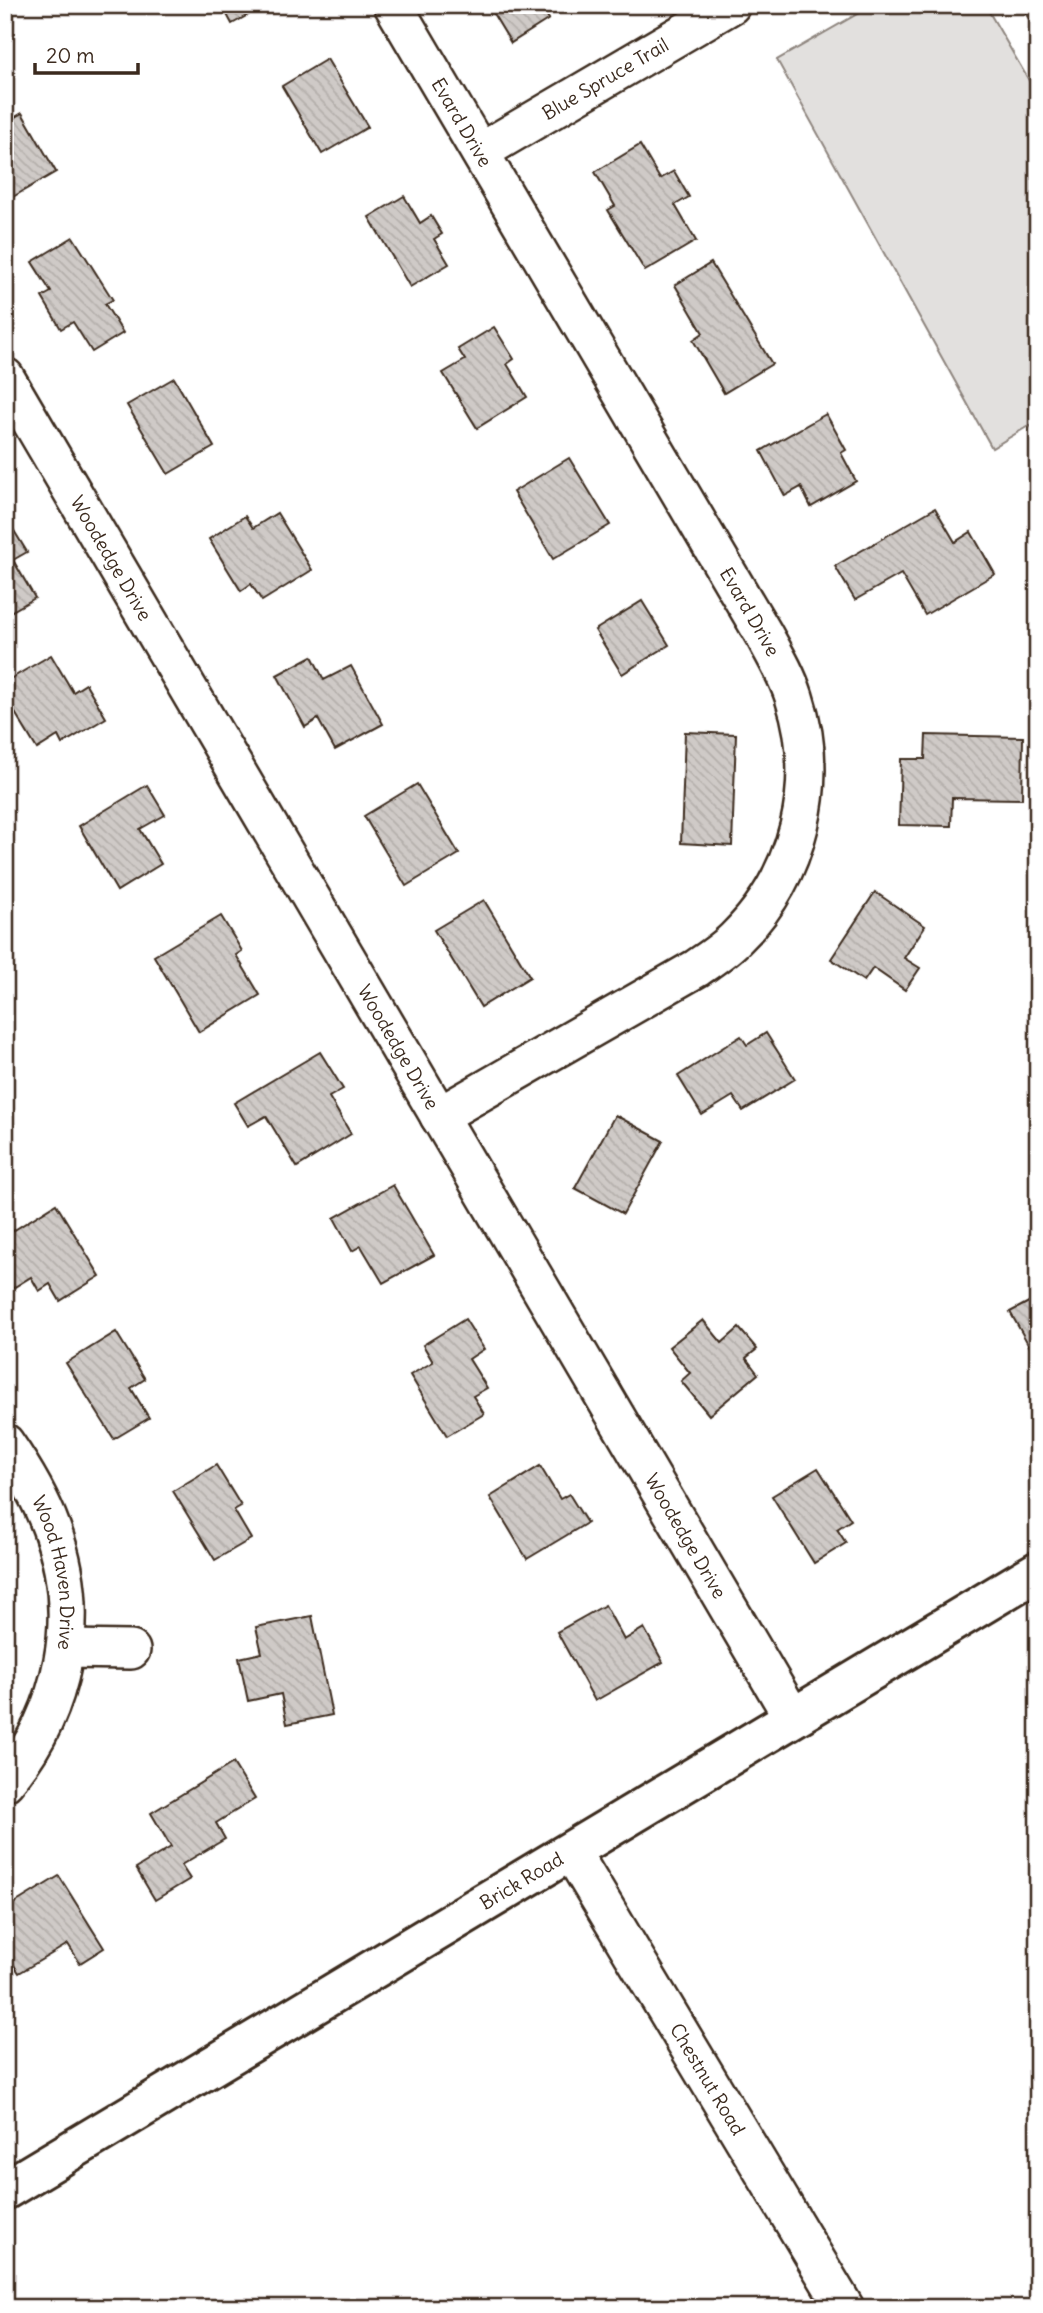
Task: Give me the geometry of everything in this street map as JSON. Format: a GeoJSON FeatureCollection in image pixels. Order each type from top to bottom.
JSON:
{"type":"FeatureCollection","features":[{"type":"Feature","properties":{"kind":"street","name":"Evard Drive"},"geometry":{"type":"LineString","coordinates":[[393,5],[785,675],[795,699],[805,758],[801,821],[787,867],[763,908],[734,940],[697,968],[439,1116]]}},
{"type":"Feature","properties":{"kind":"street","name":"Blue Spruce Trail"},"geometry":{"type":"LineString","coordinates":[[480,152],[730,5]]}},
{"type":"Feature","properties":{"kind":"street","name":"Woodedge Drive"},"geometry":{"type":"LineString","coordinates":[[11,400],[439,1116],[793,1718]]}},
{"type":"Feature","properties":{"kind":"street","name":"Wood Haven Drive"},"geometry":{"type":"LineString","coordinates":[[5,1443],[31,1485],[51,1527],[65,1576],[66,1649],[56,1694],[37,1737],[22,1763],[5,1782]]}},
{"type":"Feature","properties":{"kind":"street","name":"Brick Road"},"geometry":{"type":"LineString","coordinates":[[5,2190],[1038,1571]]}},
{"type":"Feature","properties":{"kind":"street"},"geometry":{"type":"LineString","coordinates":[[66,1649],[131,1650]]}},
{"type":"Feature","properties":{"kind":"street","name":"Chestnut Road"},"geometry":{"type":"LineString","coordinates":[[571,1851],[845,2308]]}},
{"type":"Feature","properties":{"kind":"shaded area"},"geometry":{"type":"Polygon","coordinates":[[[873,5],[985,5],[1038,96],[1038,438],[1030,425],[992,448],[777,60],[873,5]]]}},
{"type":"Feature","properties":{"kind":"building"},"geometry":{"type":"Polygon","coordinates":[[[222,5],[266,5],[232,24],[222,5]]]}},
{"type":"Feature","properties":{"kind":"building"},"geometry":{"type":"Polygon","coordinates":[[[488,5],[560,7],[547,16],[549,19],[511,43],[488,5]]]}},
{"type":"Feature","properties":{"kind":"building"},"geometry":{"type":"Polygon","coordinates":[[[1021,5],[1038,5],[1038,35],[1021,5]]]}},
{"type":"Feature","properties":{"kind":"building"},"geometry":{"type":"Polygon","coordinates":[[[327,59],[368,127],[322,154],[282,86],[327,59]]]}},
{"type":"Feature","properties":{"kind":"building"},"geometry":{"type":"Polygon","coordinates":[[[22,113],[56,172],[11,198],[5,188],[5,123],[22,113]]]}},
{"type":"Feature","properties":{"kind":"building"},"geometry":{"type":"Polygon","coordinates":[[[640,145],[660,179],[674,171],[689,197],[675,205],[696,241],[645,271],[608,210],[615,206],[595,172],[640,145]]]}},
{"type":"Feature","properties":{"kind":"building"},"geometry":{"type":"Polygon","coordinates":[[[404,196],[420,223],[431,216],[442,234],[434,239],[449,264],[410,287],[369,217],[404,196]]]}},
{"type":"Feature","properties":{"kind":"building"},"geometry":{"type":"Polygon","coordinates":[[[73,237],[113,300],[105,304],[123,333],[92,352],[73,322],[61,329],[42,297],[51,292],[32,262],[73,237]]]}},
{"type":"Feature","properties":{"kind":"building"},"geometry":{"type":"Polygon","coordinates":[[[711,263],[772,364],[724,393],[693,340],[703,333],[675,285],[711,263]]]}},
{"type":"Feature","properties":{"kind":"building"},"geometry":{"type":"Polygon","coordinates":[[[494,327],[514,359],[507,364],[527,397],[477,428],[443,373],[465,360],[458,349],[494,327]]]}},
{"type":"Feature","properties":{"kind":"building"},"geometry":{"type":"Polygon","coordinates":[[[174,378],[214,447],[168,474],[127,405],[174,378]]]}},
{"type":"Feature","properties":{"kind":"building"},"geometry":{"type":"Polygon","coordinates":[[[826,414],[846,450],[841,453],[856,481],[811,507],[801,487],[785,496],[761,451],[826,414]]]}},
{"type":"Feature","properties":{"kind":"building"},"geometry":{"type":"Polygon","coordinates":[[[569,458],[610,525],[553,559],[513,492],[569,458]]]}},
{"type":"Feature","properties":{"kind":"building"},"geometry":{"type":"Polygon","coordinates":[[[935,508],[955,542],[971,532],[995,574],[925,615],[901,574],[855,600],[835,566],[935,508]]]}},
{"type":"Feature","properties":{"kind":"building"},"geometry":{"type":"Polygon","coordinates":[[[277,513],[312,570],[262,601],[251,584],[241,591],[209,539],[245,516],[253,528],[277,513]]]}},
{"type":"Feature","properties":{"kind":"building"},"geometry":{"type":"Polygon","coordinates":[[[5,516],[27,552],[13,560],[35,598],[5,615],[5,516]]]}},
{"type":"Feature","properties":{"kind":"building"},"geometry":{"type":"Polygon","coordinates":[[[642,601],[669,645],[622,674],[595,630],[642,601]]]}},
{"type":"Feature","properties":{"kind":"building"},"geometry":{"type":"Polygon","coordinates":[[[51,655],[73,692],[86,684],[106,718],[62,744],[58,736],[37,749],[5,696],[5,682],[51,655]]]}},
{"type":"Feature","properties":{"kind":"building"},"geometry":{"type":"Polygon","coordinates":[[[312,656],[324,680],[351,666],[383,724],[335,750],[318,719],[305,727],[277,675],[312,656]]]}},
{"type":"Feature","properties":{"kind":"building"},"geometry":{"type":"Polygon","coordinates":[[[685,732],[736,734],[732,846],[681,843],[685,732]]]}},
{"type":"Feature","properties":{"kind":"building"},"geometry":{"type":"Polygon","coordinates":[[[926,735],[1023,737],[1022,799],[952,798],[951,826],[899,825],[901,759],[925,759],[926,735]]]}},
{"type":"Feature","properties":{"kind":"building"},"geometry":{"type":"Polygon","coordinates":[[[417,784],[459,854],[406,886],[364,816],[417,784]]]}},
{"type":"Feature","properties":{"kind":"building"},"geometry":{"type":"Polygon","coordinates":[[[147,785],[165,815],[140,829],[161,864],[117,891],[79,826],[147,785]]]}},
{"type":"Feature","properties":{"kind":"building"},"geometry":{"type":"Polygon","coordinates":[[[875,892],[925,926],[904,958],[920,968],[905,990],[873,968],[864,981],[831,959],[875,892]]]}},
{"type":"Feature","properties":{"kind":"building"},"geometry":{"type":"Polygon","coordinates":[[[484,900],[530,977],[481,1007],[434,930],[484,900]]]}},
{"type":"Feature","properties":{"kind":"building"},"geometry":{"type":"Polygon","coordinates":[[[221,916],[242,951],[236,955],[260,995],[199,1032],[154,956],[221,916]]]}},
{"type":"Feature","properties":{"kind":"building"},"geometry":{"type":"Polygon","coordinates":[[[766,1033],[795,1079],[743,1111],[733,1096],[702,1115],[678,1076],[741,1036],[747,1045],[766,1033]]]}},
{"type":"Feature","properties":{"kind":"building"},"geometry":{"type":"Polygon","coordinates":[[[320,1052],[343,1089],[329,1097],[351,1134],[297,1167],[266,1116],[248,1126],[234,1103],[320,1052]]]}},
{"type":"Feature","properties":{"kind":"building"},"geometry":{"type":"Polygon","coordinates":[[[615,1115],[663,1141],[623,1214],[575,1188],[615,1115]]]}},
{"type":"Feature","properties":{"kind":"building"},"geometry":{"type":"Polygon","coordinates":[[[393,1185],[434,1255],[383,1283],[361,1246],[352,1251],[334,1218],[393,1185]]]}},
{"type":"Feature","properties":{"kind":"building"},"geometry":{"type":"Polygon","coordinates":[[[56,1204],[100,1276],[60,1301],[50,1284],[39,1291],[31,1277],[5,1293],[5,1236],[56,1204]]]}},
{"type":"Feature","properties":{"kind":"building"},"geometry":{"type":"Polygon","coordinates":[[[1038,1297],[1038,1345],[1031,1349],[1010,1312],[1038,1297]]]}},
{"type":"Feature","properties":{"kind":"building"},"geometry":{"type":"Polygon","coordinates":[[[465,1319],[484,1349],[469,1359],[487,1388],[473,1396],[484,1414],[447,1436],[410,1375],[433,1362],[423,1345],[465,1319]]]}},
{"type":"Feature","properties":{"kind":"building"},"geometry":{"type":"Polygon","coordinates":[[[703,1320],[722,1343],[739,1328],[757,1349],[746,1358],[758,1374],[709,1415],[681,1381],[690,1373],[669,1347],[703,1320]]]}},
{"type":"Feature","properties":{"kind":"building"},"geometry":{"type":"Polygon","coordinates":[[[116,1332],[145,1379],[131,1388],[149,1418],[114,1439],[66,1363],[116,1332]]]}},
{"type":"Feature","properties":{"kind":"building"},"geometry":{"type":"Polygon","coordinates":[[[216,1465],[241,1506],[234,1510],[251,1539],[215,1560],[173,1491],[216,1465]]]}},
{"type":"Feature","properties":{"kind":"building"},"geometry":{"type":"Polygon","coordinates":[[[540,1466],[560,1499],[569,1494],[587,1523],[527,1559],[490,1497],[540,1466]]]}},
{"type":"Feature","properties":{"kind":"building"},"geometry":{"type":"Polygon","coordinates":[[[818,1468],[851,1520],[837,1529],[846,1543],[814,1563],[772,1496],[818,1468]]]}},
{"type":"Feature","properties":{"kind":"building"},"geometry":{"type":"Polygon","coordinates":[[[605,1605],[624,1640],[644,1628],[663,1662],[595,1701],[557,1632],[605,1605]]]}},
{"type":"Feature","properties":{"kind":"building"},"geometry":{"type":"Polygon","coordinates":[[[312,1616],[332,1715],[287,1724],[281,1694],[248,1701],[239,1658],[262,1653],[256,1627],[312,1616]]]}},
{"type":"Feature","properties":{"kind":"building"},"geometry":{"type":"Polygon","coordinates":[[[233,1763],[255,1799],[216,1823],[225,1839],[181,1865],[190,1879],[155,1900],[136,1868],[171,1847],[151,1813],[233,1763]]]}},
{"type":"Feature","properties":{"kind":"building"},"geometry":{"type":"Polygon","coordinates":[[[59,1876],[104,1948],[80,1963],[68,1944],[19,1973],[5,1951],[5,1909],[59,1876]]]}}]}
